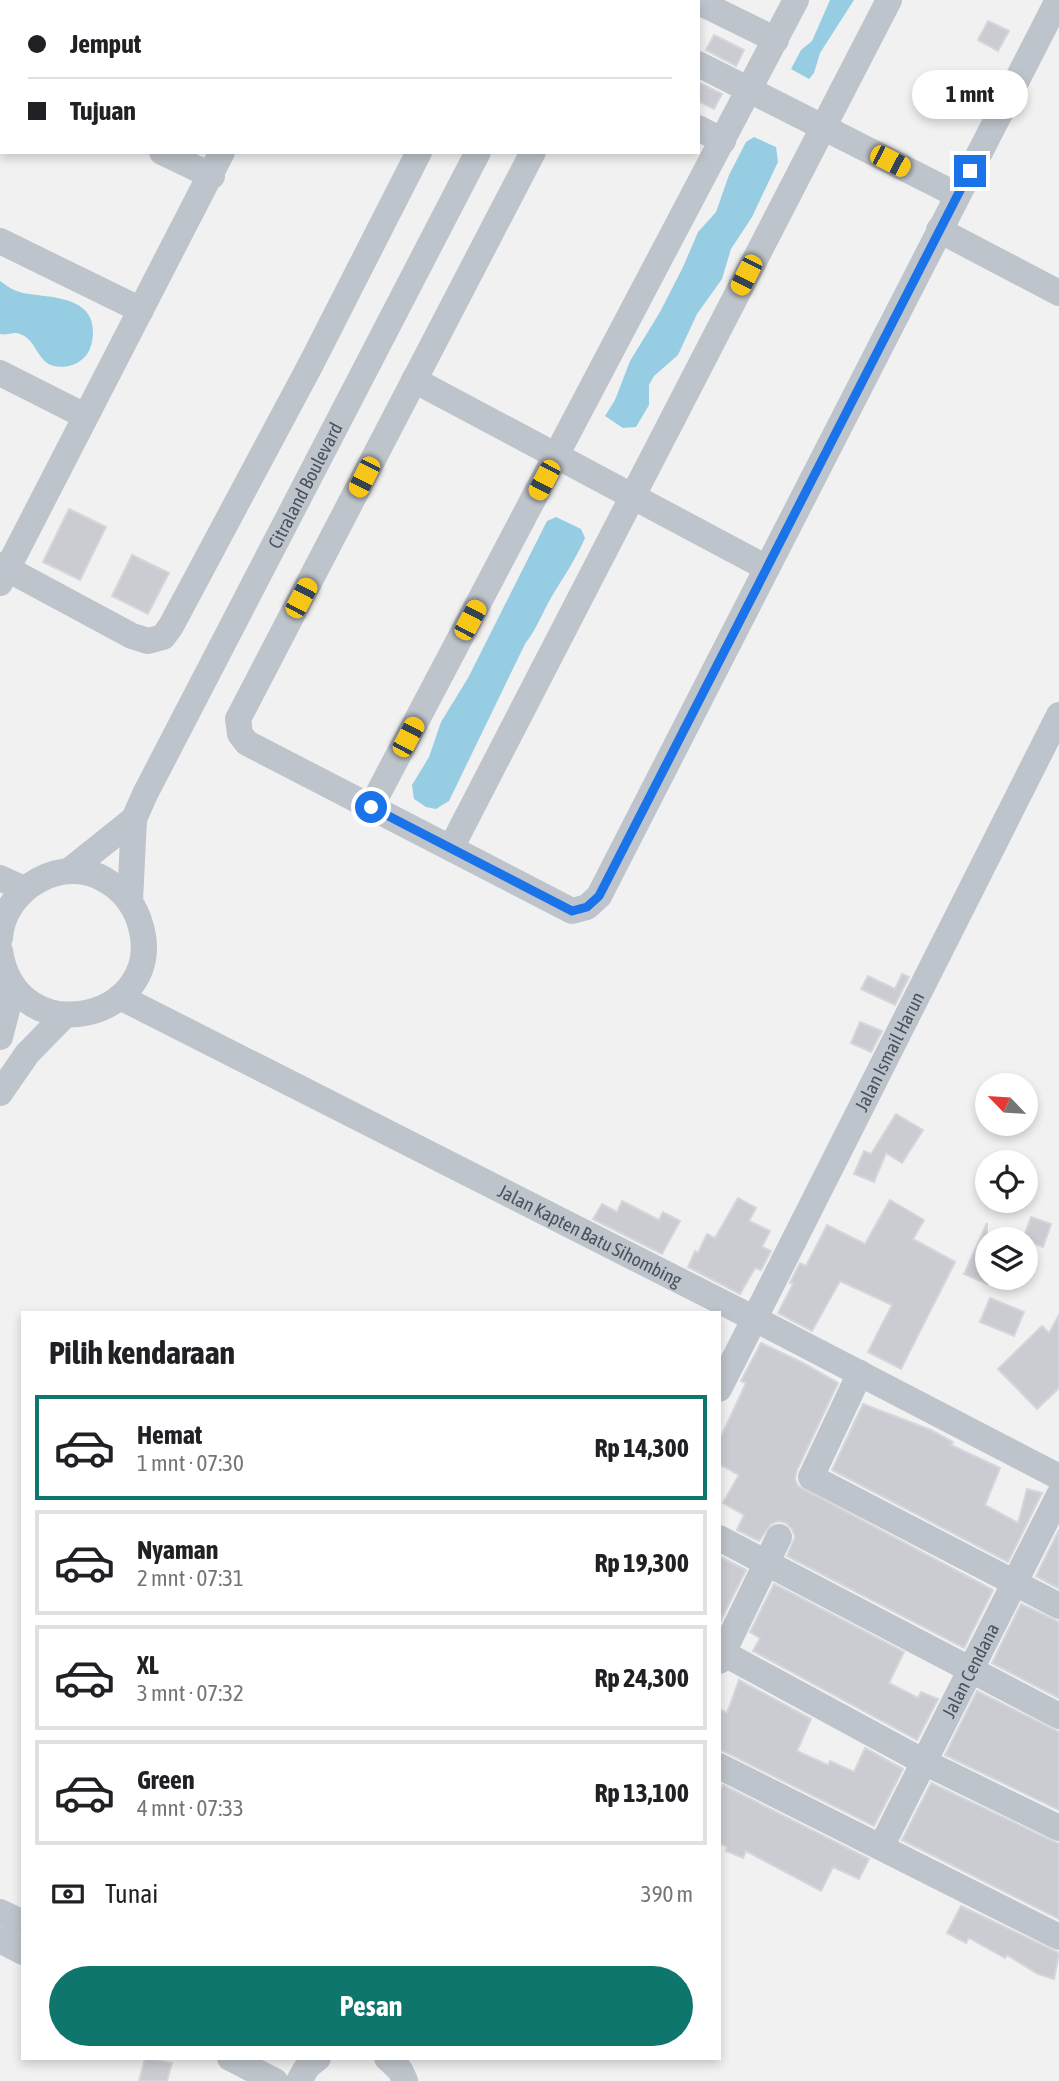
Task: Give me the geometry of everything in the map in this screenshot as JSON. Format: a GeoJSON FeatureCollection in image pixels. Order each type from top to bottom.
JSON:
{"type":"FeatureCollection","features":[{"type":"Feature","properties":{"kind":"street"},"geometry":{"type":"LineString","coordinates":[[371,807],[796,0]]}},
{"type":"Feature","properties":{"kind":"street"},"geometry":{"type":"LineString","coordinates":[[451,848],[889,0]]}},
{"type":"Feature","properties":{"kind":"street"},"geometry":{"type":"LineString","coordinates":[[532,154],[238,719],[240,734],[247,743],[572,911],[587,907],[599,896],[1058,0]]}},
{"type":"Feature","properties":{"kind":"street"},"geometry":{"type":"LineString","coordinates":[[700,2],[776,40]]}},
{"type":"Feature","properties":{"kind":"street"},"geometry":{"type":"LineString","coordinates":[[700,65],[957,195]]}},
{"type":"Feature","properties":{"kind":"street"},"geometry":{"type":"LineString","coordinates":[[700,129],[723,141]]}},
{"type":"Feature","properties":{"kind":"street"},"geometry":{"type":"LineString","coordinates":[[171,154],[217,164],[2,572],[132,636],[148,641],[163,638],[171,626],[311,364],[418,154]]}},
{"type":"Feature","properties":{"kind":"street","name":"Citraland Boulevard"},"geometry":{"type":"LineString","coordinates":[[130,901],[134,819],[169,746],[215,664],[477,154]]}},
{"type":"Feature","properties":{"kind":"street"},"geometry":{"type":"LineString","coordinates":[[939,230],[1059,293]]}},
{"type":"Feature","properties":{"kind":"street"},"geometry":{"type":"LineString","coordinates":[[0,241],[141,310]]}},
{"type":"Feature","properties":{"kind":"street"},"geometry":{"type":"LineString","coordinates":[[0,373],[85,416]]}},
{"type":"Feature","properties":{"kind":"street"},"geometry":{"type":"LineString","coordinates":[[414,380],[767,568]]}},
{"type":"Feature","properties":{"kind":"street","name":"Jalan Ismail Harun"},"geometry":{"type":"LineString","coordinates":[[721,1385],[1059,715]]}},
{"type":"Feature","properties":{"kind":"street","name":"Citraland Boulevard"},"geometry":{"type":"LineString","coordinates":[[69,871],[134,819]]}},
{"type":"Feature","properties":{"kind":"street"},"geometry":{"type":"LineString","coordinates":[[0,938],[8,909],[24,889],[45,877],[69,871],[103,878],[118,888],[130,901],[143,933],[139,968],[120,997],[94,1012],[64,1016],[36,1007],[13,987],[6,975],[0,951]]}},
{"type":"Feature","properties":{"kind":"street"},"geometry":{"type":"LineString","coordinates":[[0,878],[24,889]]}},
{"type":"Feature","properties":{"kind":"street"},"geometry":{"type":"LineString","coordinates":[[0,1037],[13,987]]}},
{"type":"Feature","properties":{"kind":"street","name":"Jalan Kapten Batu Sihombing"},"geometry":{"type":"LineString","coordinates":[[120,997],[755,1319],[1059,1477]]}},
{"type":"Feature","properties":{"kind":"street"},"geometry":{"type":"LineString","coordinates":[[0,1093],[27,1054],[64,1016]]}},
{"type":"Feature","properties":{"kind":"street"},"geometry":{"type":"LineString","coordinates":[[860,1373],[811,1477],[1059,1606]]}},
{"type":"Feature","properties":{"kind":"street","name":"Jalan Cendana"},"geometry":{"type":"LineString","coordinates":[[881,1847],[1059,1495]]}},
{"type":"Feature","properties":{"kind":"street"},"geometry":{"type":"LineString","coordinates":[[779,1537],[721,1657],[1059,1828]]}},
{"type":"Feature","properties":{"kind":"street"},"geometry":{"type":"LineString","coordinates":[[721,1539],[1059,1716]]}},
{"type":"Feature","properties":{"kind":"street"},"geometry":{"type":"LineString","coordinates":[[721,1767],[1059,1937]]}},
{"type":"Feature","properties":{"kind":"street"},"geometry":{"type":"LineString","coordinates":[[0,1912],[21,1922]]}},
{"type":"Feature","properties":{"kind":"street"},"geometry":{"type":"LineString","coordinates":[[0,1940],[21,1951]]}},
{"type":"Feature","properties":{"kind":"street"},"geometry":{"type":"LineString","coordinates":[[234,2060],[275,2081]]}},
{"type":"Feature","properties":{"kind":"street"},"geometry":{"type":"LineString","coordinates":[[389,2060],[400,2070],[405,2081]]}},
{"type":"Feature","properties":{"kind":"water"},"geometry":{"type":"Polygon","coordinates":[[[830,0],[854,0],[820,53],[814,73],[809,79],[791,69],[801,50],[812,41],[830,0]]]}},
{"type":"Feature","properties":{"kind":"water"},"geometry":{"type":"Polygon","coordinates":[[[754,137],[776,147],[778,162],[752,217],[731,249],[722,279],[697,314],[678,355],[654,376],[649,385],[649,405],[636,427],[623,428],[605,416],[615,400],[630,361],[660,312],[698,232],[716,212],[729,175],[746,142],[754,137]]]}},
{"type":"Feature","properties":{"kind":"water"},"geometry":{"type":"Polygon","coordinates":[[[0,281],[20,292],[57,298],[79,305],[92,321],[91,346],[86,355],[77,363],[54,366],[44,360],[25,337],[17,333],[0,334],[0,281]]]}},
{"type":"Feature","properties":{"kind":"water"},"geometry":{"type":"Polygon","coordinates":[[[556,517],[581,529],[585,538],[525,644],[449,801],[436,809],[426,807],[414,799],[412,785],[429,757],[441,722],[468,678],[547,521],[556,517]]]}},
{"type":"Feature","properties":{"kind":"building"},"geometry":{"type":"Polygon","coordinates":[[[988,21],[1009,31],[998,51],[978,40],[988,21]]]}},
{"type":"Feature","properties":{"kind":"building"},"geometry":{"type":"Polygon","coordinates":[[[714,35],[744,50],[736,66],[706,50],[714,35]]]}},
{"type":"Feature","properties":{"kind":"building"},"geometry":{"type":"Polygon","coordinates":[[[700,83],[722,94],[714,109],[700,102],[700,83]]]}},
{"type":"Feature","properties":{"kind":"building"},"geometry":{"type":"Polygon","coordinates":[[[69,509],[106,527],[80,580],[43,562],[69,509]]]}},
{"type":"Feature","properties":{"kind":"building"},"geometry":{"type":"Polygon","coordinates":[[[132,555],[169,573],[148,614],[112,596],[132,555]]]}},
{"type":"Feature","properties":{"kind":"building"},"geometry":{"type":"Polygon","coordinates":[[[902,974],[909,977],[895,1005],[861,989],[868,976],[895,989],[902,974]]]}},
{"type":"Feature","properties":{"kind":"building"},"geometry":{"type":"Polygon","coordinates":[[[860,1022],[882,1031],[871,1052],[851,1043],[860,1022]]]}},
{"type":"Feature","properties":{"kind":"building"},"geometry":{"type":"Polygon","coordinates":[[[896,1114],[923,1130],[902,1163],[886,1153],[874,1182],[854,1174],[864,1151],[871,1154],[896,1114]]]}},
{"type":"Feature","properties":{"kind":"building"},"geometry":{"type":"Polygon","coordinates":[[[738,1198],[756,1208],[749,1221],[770,1231],[762,1247],[771,1251],[761,1270],[755,1268],[740,1294],[688,1267],[707,1234],[715,1238],[738,1198]]]}},
{"type":"Feature","properties":{"kind":"building"},"geometry":{"type":"Polygon","coordinates":[[[890,1200],[924,1220],[913,1239],[955,1262],[901,1369],[868,1352],[892,1305],[840,1281],[812,1331],[778,1313],[800,1263],[806,1266],[827,1225],[865,1244],[890,1200]]]}},
{"type":"Feature","properties":{"kind":"building"},"geometry":{"type":"Polygon","coordinates":[[[622,1201],[659,1220],[663,1212],[680,1221],[662,1254],[593,1219],[602,1204],[617,1212],[622,1201]]]}},
{"type":"Feature","properties":{"kind":"building"},"geometry":{"type":"Polygon","coordinates":[[[1031,1217],[1051,1224],[1043,1247],[1038,1245],[1038,1227],[1027,1227],[1031,1217]]]}},
{"type":"Feature","properties":{"kind":"building"},"geometry":{"type":"Polygon","coordinates":[[[975,1250],[975,1279],[964,1274],[975,1250]]]}},
{"type":"Feature","properties":{"kind":"building"},"geometry":{"type":"Polygon","coordinates":[[[990,1298],[1024,1312],[1014,1336],[980,1322],[990,1298]]]}},
{"type":"Feature","properties":{"kind":"building"},"geometry":{"type":"Polygon","coordinates":[[[1059,1315],[1059,1388],[1037,1409],[998,1369],[1042,1326],[1049,1333],[1059,1315]]]}},
{"type":"Feature","properties":{"kind":"building"},"geometry":{"type":"Polygon","coordinates":[[[761,1343],[838,1383],[797,1470],[795,1479],[798,1486],[993,1590],[964,1648],[787,1556],[795,1537],[786,1523],[779,1521],[771,1524],[759,1541],[737,1530],[744,1515],[723,1503],[739,1475],[721,1465],[721,1437],[746,1383],[741,1381],[761,1343]]]}},
{"type":"Feature","properties":{"kind":"building"},"geometry":{"type":"Polygon","coordinates":[[[863,1404],[931,1430],[953,1442],[951,1445],[1000,1468],[985,1505],[1018,1523],[1027,1489],[1042,1493],[1008,1562],[832,1470],[863,1404]]]}},
{"type":"Feature","properties":{"kind":"building"},"geometry":{"type":"Polygon","coordinates":[[[1059,1530],[1059,1585],[1058,1588],[1036,1576],[1059,1530]]]}},
{"type":"Feature","properties":{"kind":"building"},"geometry":{"type":"Polygon","coordinates":[[[721,1557],[746,1570],[721,1620],[721,1557]]]}},
{"type":"Feature","properties":{"kind":"building"},"geometry":{"type":"Polygon","coordinates":[[[774,1584],[904,1652],[889,1683],[918,1698],[921,1692],[938,1699],[917,1740],[753,1651],[760,1638],[750,1632],[774,1584]]]}},
{"type":"Feature","properties":{"kind":"building"},"geometry":{"type":"Polygon","coordinates":[[[1021,1604],[1059,1622],[1059,1698],[992,1663],[1021,1604]]]}},
{"type":"Feature","properties":{"kind":"building"},"geometry":{"type":"Polygon","coordinates":[[[739,1680],[811,1719],[797,1751],[828,1765],[830,1761],[854,1772],[865,1748],[903,1769],[874,1826],[721,1750],[721,1710],[727,1713],[739,1680]]]}},
{"type":"Feature","properties":{"kind":"building"},"geometry":{"type":"Polygon","coordinates":[[[977,1691],[1059,1732],[1059,1810],[945,1755],[977,1691]]]}},
{"type":"Feature","properties":{"kind":"building"},"geometry":{"type":"Polygon","coordinates":[[[931,1783],[1059,1844],[1059,1919],[902,1840],[931,1783]]]}},
{"type":"Feature","properties":{"kind":"building"},"geometry":{"type":"Polygon","coordinates":[[[723,1785],[869,1859],[859,1879],[833,1867],[821,1891],[746,1851],[743,1858],[726,1851],[727,1847],[721,1844],[723,1785]]]}},
{"type":"Feature","properties":{"kind":"building"},"geometry":{"type":"Polygon","coordinates":[[[961,1906],[1059,1953],[1054,1979],[1038,1974],[1007,1955],[1005,1958],[969,1938],[966,1943],[947,1933],[961,1906]]]}},
{"type":"Feature","properties":{"kind":"building"},"geometry":{"type":"Polygon","coordinates":[[[144,2060],[172,2063],[167,2081],[139,2081],[144,2060]]]}},
{"type":"Feature","properties":{"kind":"route"},"geometry":{"type":"LineString","coordinates":[[371,807],[572,911],[587,907],[599,896],[970,171]]}}]}
